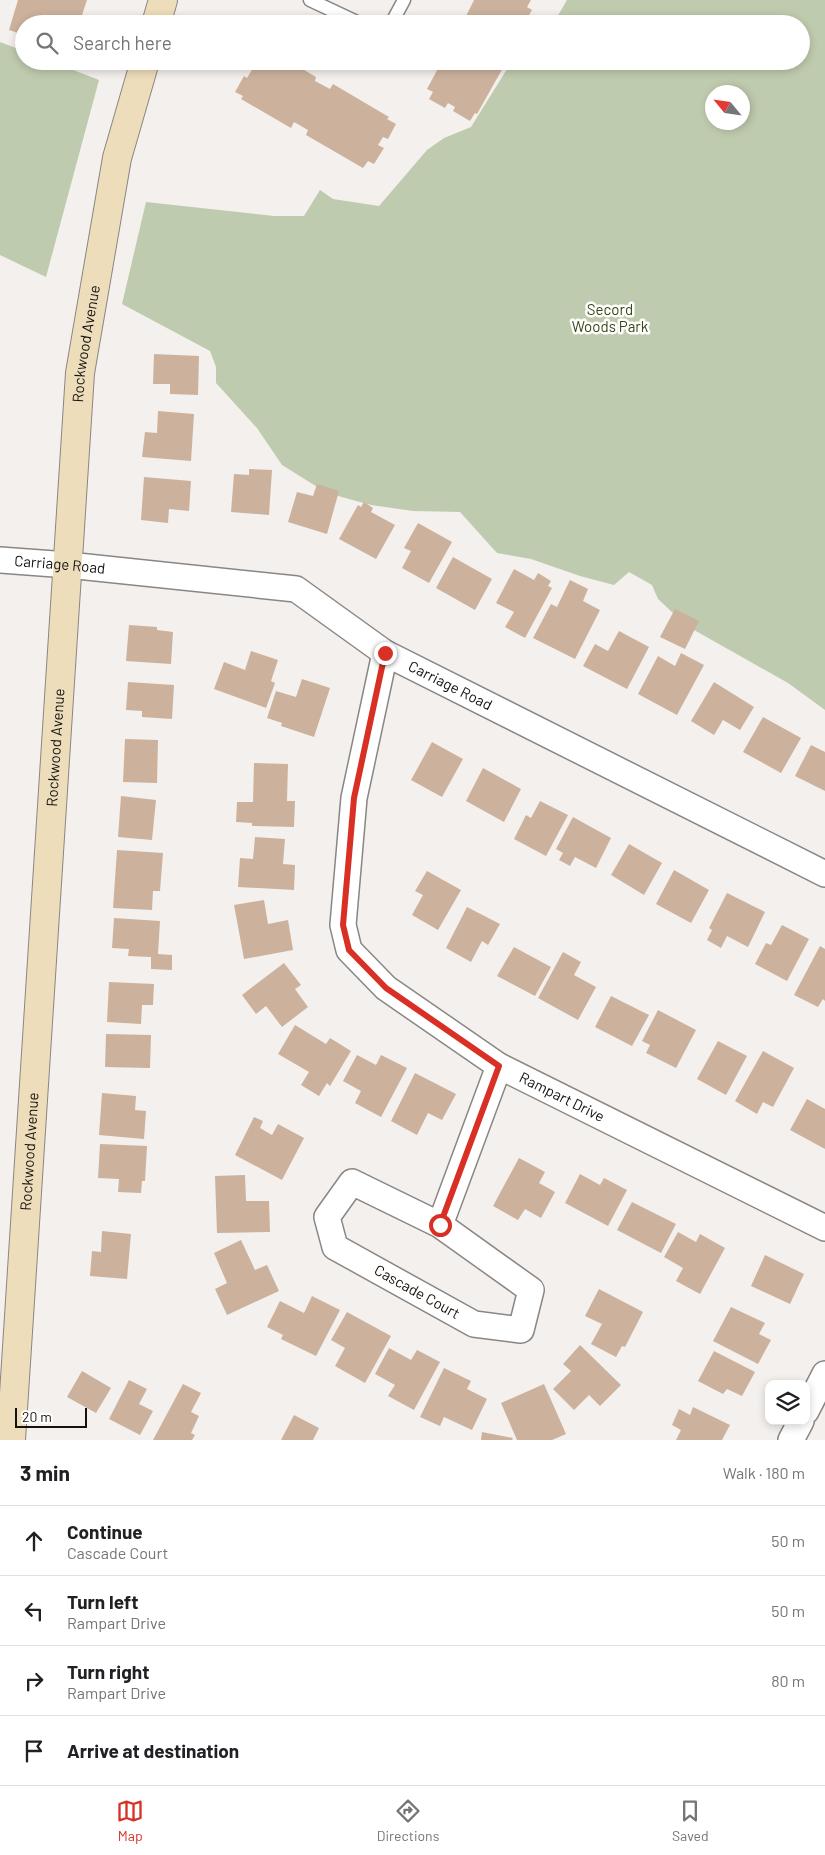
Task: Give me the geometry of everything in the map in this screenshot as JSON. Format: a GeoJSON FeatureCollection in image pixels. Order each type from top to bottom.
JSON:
{"type":"FeatureCollection","features":[{"type":"Feature","properties":{"kind":"street"},"geometry":{"type":"LineString","coordinates":[[159,15],[163,0]]}},
{"type":"Feature","properties":{"kind":"street","name":"Rockwood Avenue"},"geometry":{"type":"LineString","coordinates":[[12,1440],[80,373],[117,158],[142,70]]}},
{"type":"Feature","properties":{"kind":"street","name":"Carriage Road"},"geometry":{"type":"LineString","coordinates":[[0,560],[68,564],[296,589],[385,653],[825,874]]}},
{"type":"Feature","properties":{"kind":"street","name":"Rampart Drive"},"geometry":{"type":"LineString","coordinates":[[385,653],[354,798],[343,925],[349,950],[386,988],[499,1066],[825,1228]]}},
{"type":"Feature","properties":{"kind":"street"},"geometry":{"type":"LineString","coordinates":[[440,1225],[499,1066]]}},
{"type":"Feature","properties":{"kind":"street","name":"Cascade Court"},"geometry":{"type":"LineString","coordinates":[[352,1182],[440,1225],[531,1290],[521,1330],[474,1324],[335,1247],[327,1217],[352,1182]]}},
{"type":"Feature","properties":{"kind":"street"},"geometry":{"type":"LineString","coordinates":[[810,1403],[825,1374]]}},
{"type":"Feature","properties":{"kind":"street"},"geometry":{"type":"LineString","coordinates":[[791,1440],[799,1425]]}},
{"type":"Feature","properties":{"kind":"street"},"geometry":{"type":"LineString","coordinates":[[0,1433],[12,1440]]}},
{"type":"Feature","properties":{"kind":"lane"},"geometry":{"type":"LineString","coordinates":[[310,0],[342,15]]}},
{"type":"Feature","properties":{"kind":"lane"},"geometry":{"type":"LineString","coordinates":[[396,15],[404,0]]}},
{"type":"Feature","properties":{"kind":"green space","name":"Secord Woods Park"},"geometry":{"type":"Polygon","coordinates":[[[567,0],[825,0],[825,710],[788,683],[687,626],[658,599],[652,585],[629,572],[614,585],[580,576],[531,559],[497,553],[460,512],[413,511],[371,505],[327,493],[282,465],[257,428],[216,383],[216,367],[210,351],[122,304],[146,202],[274,216],[304,216],[320,190],[333,199],[379,206],[427,150],[444,138],[471,127],[506,70],[810,70],[810,15],[558,15],[567,0]]]}},
{"type":"Feature","properties":{"kind":"green space"},"geometry":{"type":"Polygon","coordinates":[[[0,42],[15,48],[15,70],[73,70],[99,80],[46,277],[0,255],[0,42]]]}},
{"type":"Feature","properties":{"kind":"building"},"geometry":{"type":"Polygon","coordinates":[[[18,0],[87,0],[82,15],[15,15],[15,32],[9,30],[18,0]]]}},
{"type":"Feature","properties":{"kind":"building"},"geometry":{"type":"Polygon","coordinates":[[[474,0],[531,0],[527,7],[532,10],[529,15],[466,15],[474,0]]]}},
{"type":"Feature","properties":{"kind":"building"},"geometry":{"type":"Polygon","coordinates":[[[252,70],[304,70],[316,77],[315,81],[330,89],[333,84],[389,117],[387,119],[396,124],[388,139],[383,137],[378,145],[384,148],[374,164],[368,161],[363,168],[306,135],[308,130],[294,122],[291,128],[241,99],[243,96],[235,92],[244,76],[247,78],[252,70]]]}},
{"type":"Feature","properties":{"kind":"building"},"geometry":{"type":"Polygon","coordinates":[[[437,70],[502,70],[477,114],[475,113],[470,121],[453,111],[455,107],[448,103],[445,108],[429,99],[433,92],[427,89],[437,70]]]}},
{"type":"Feature","properties":{"kind":"building"},"geometry":{"type":"Polygon","coordinates":[[[154,354],[199,356],[198,395],[170,394],[170,384],[153,384],[154,354]]]}},
{"type":"Feature","properties":{"kind":"building"},"geometry":{"type":"Polygon","coordinates":[[[158,411],[194,414],[191,461],[142,457],[145,432],[157,433],[158,411]]]}},
{"type":"Feature","properties":{"kind":"building"},"geometry":{"type":"Polygon","coordinates":[[[249,469],[272,470],[269,515],[231,512],[234,474],[249,475],[249,469]]]}},
{"type":"Feature","properties":{"kind":"building"},"geometry":{"type":"Polygon","coordinates":[[[144,477],[191,481],[189,511],[169,509],[168,523],[141,520],[144,477]]]}},
{"type":"Feature","properties":{"kind":"building"},"geometry":{"type":"Polygon","coordinates":[[[317,484],[339,491],[327,534],[288,522],[297,492],[313,496],[317,484]]]}},
{"type":"Feature","properties":{"kind":"building"},"geometry":{"type":"Polygon","coordinates":[[[364,502],[373,508],[371,512],[395,525],[376,559],[339,539],[358,505],[361,507],[364,502]]]}},
{"type":"Feature","properties":{"kind":"building"},"geometry":{"type":"Polygon","coordinates":[[[418,523],[452,542],[429,583],[402,568],[411,551],[404,548],[418,523]]]}},
{"type":"Feature","properties":{"kind":"building"},"geometry":{"type":"Polygon","coordinates":[[[453,557],[492,579],[475,610],[436,588],[453,557]]]}},
{"type":"Feature","properties":{"kind":"building"},"geometry":{"type":"Polygon","coordinates":[[[514,569],[534,580],[538,573],[551,581],[548,586],[552,588],[525,638],[505,627],[514,612],[496,603],[514,569]]]}},
{"type":"Feature","properties":{"kind":"building"},"geometry":{"type":"Polygon","coordinates":[[[570,580],[588,589],[583,601],[600,610],[575,659],[533,638],[551,604],[557,607],[570,580]]]}},
{"type":"Feature","properties":{"kind":"building"},"geometry":{"type":"Polygon","coordinates":[[[675,609],[699,621],[685,649],[660,637],[675,609]]]}},
{"type":"Feature","properties":{"kind":"building"},"geometry":{"type":"Polygon","coordinates":[[[129,625],[157,627],[157,630],[173,632],[171,664],[126,661],[129,625]]]}},
{"type":"Feature","properties":{"kind":"building"},"geometry":{"type":"Polygon","coordinates":[[[619,631],[649,647],[627,689],[583,666],[595,644],[608,651],[619,631]]]}},
{"type":"Feature","properties":{"kind":"building"},"geometry":{"type":"Polygon","coordinates":[[[251,651],[278,660],[271,681],[275,683],[266,708],[214,689],[224,662],[245,670],[251,651]]]}},
{"type":"Feature","properties":{"kind":"building"},"geometry":{"type":"Polygon","coordinates":[[[681,653],[704,665],[677,715],[638,694],[658,656],[675,666],[681,653]]]}},
{"type":"Feature","properties":{"kind":"building"},"geometry":{"type":"Polygon","coordinates":[[[302,679],[330,688],[314,737],[281,726],[282,723],[267,718],[276,691],[296,697],[302,679]]]}},
{"type":"Feature","properties":{"kind":"building"},"geometry":{"type":"Polygon","coordinates":[[[128,682],[174,685],[172,719],[142,717],[142,711],[126,710],[128,682]]]}},
{"type":"Feature","properties":{"kind":"building"},"geometry":{"type":"Polygon","coordinates":[[[714,682],[754,707],[740,730],[723,720],[714,735],[691,721],[714,682]]]}},
{"type":"Feature","properties":{"kind":"building"},"geometry":{"type":"Polygon","coordinates":[[[763,717],[801,738],[781,773],[743,752],[763,717]]]}},
{"type":"Feature","properties":{"kind":"building"},"geometry":{"type":"Polygon","coordinates":[[[125,739],[158,740],[157,783],[123,782],[125,739]]]}},
{"type":"Feature","properties":{"kind":"building"},"geometry":{"type":"Polygon","coordinates":[[[432,742],[463,759],[442,797],[411,780],[432,742]]]}},
{"type":"Feature","properties":{"kind":"building"},"geometry":{"type":"Polygon","coordinates":[[[811,745],[825,752],[825,791],[795,776],[811,745]]]}},
{"type":"Feature","properties":{"kind":"building"},"geometry":{"type":"Polygon","coordinates":[[[254,763],[288,764],[287,801],[295,801],[294,827],[252,826],[252,823],[236,822],[237,802],[253,802],[254,763]]]}},
{"type":"Feature","properties":{"kind":"building"},"geometry":{"type":"Polygon","coordinates":[[[483,768],[521,789],[504,822],[466,801],[483,768]]]}},
{"type":"Feature","properties":{"kind":"building"},"geometry":{"type":"Polygon","coordinates":[[[121,796],[156,800],[152,840],[118,837],[121,796]]]}},
{"type":"Feature","properties":{"kind":"building"},"geometry":{"type":"Polygon","coordinates":[[[540,801],[568,815],[546,856],[514,839],[526,815],[531,818],[540,801]]]}},
{"type":"Feature","properties":{"kind":"building"},"geometry":{"type":"Polygon","coordinates":[[[573,817],[611,838],[596,868],[575,857],[570,866],[559,860],[563,853],[556,849],[573,817]]]}},
{"type":"Feature","properties":{"kind":"building"},"geometry":{"type":"Polygon","coordinates":[[[255,837],[285,839],[283,864],[295,865],[294,890],[238,887],[240,858],[253,859],[255,837]]]}},
{"type":"Feature","properties":{"kind":"building"},"geometry":{"type":"Polygon","coordinates":[[[629,844],[662,863],[644,895],[611,875],[629,844]]]}},
{"type":"Feature","properties":{"kind":"building"},"geometry":{"type":"Polygon","coordinates":[[[117,850],[163,853],[160,891],[153,891],[152,910],[113,908],[117,850]]]}},
{"type":"Feature","properties":{"kind":"building"},"geometry":{"type":"Polygon","coordinates":[[[674,870],[709,890],[691,923],[656,904],[674,870]]]}},
{"type":"Feature","properties":{"kind":"building"},"geometry":{"type":"Polygon","coordinates":[[[427,871],[461,890],[438,930],[412,915],[423,895],[415,891],[427,871]]]}},
{"type":"Feature","properties":{"kind":"building"},"geometry":{"type":"Polygon","coordinates":[[[727,893],[765,912],[748,947],[727,936],[721,948],[707,940],[712,930],[709,928],[727,893]]]}},
{"type":"Feature","properties":{"kind":"building"},"geometry":{"type":"Polygon","coordinates":[[[264,900],[268,924],[288,920],[293,950],[244,959],[234,905],[264,900]]]}},
{"type":"Feature","properties":{"kind":"building"},"geometry":{"type":"Polygon","coordinates":[[[467,907],[500,924],[488,945],[482,941],[471,962],[446,948],[467,907]]]}},
{"type":"Feature","properties":{"kind":"building"},"geometry":{"type":"Polygon","coordinates":[[[114,918],[160,921],[158,954],[172,955],[172,970],[151,969],[151,957],[128,956],[129,949],[112,948],[114,918]]]}},
{"type":"Feature","properties":{"kind":"building"},"geometry":{"type":"Polygon","coordinates":[[[782,925],[809,939],[787,981],[755,964],[766,943],[771,945],[782,925]]]}},
{"type":"Feature","properties":{"kind":"building"},"geometry":{"type":"Polygon","coordinates":[[[820,946],[825,949],[825,1001],[823,999],[818,1007],[794,995],[820,946]]]}},
{"type":"Feature","properties":{"kind":"building"},"geometry":{"type":"Polygon","coordinates":[[[514,947],[551,967],[535,996],[497,976],[514,947]]]}},
{"type":"Feature","properties":{"kind":"building"},"geometry":{"type":"Polygon","coordinates":[[[563,952],[581,962],[574,975],[596,987],[578,1020],[538,998],[563,952]]]}},
{"type":"Feature","properties":{"kind":"building"},"geometry":{"type":"Polygon","coordinates":[[[284,963],[301,985],[295,989],[308,1007],[282,1027],[266,1006],[256,1014],[242,995],[284,963]]]}},
{"type":"Feature","properties":{"kind":"building"},"geometry":{"type":"Polygon","coordinates":[[[109,982],[154,984],[153,1005],[142,1005],[141,1024],[107,1022],[109,982]]]}},
{"type":"Feature","properties":{"kind":"building"},"geometry":{"type":"Polygon","coordinates":[[[611,996],[649,1015],[632,1046],[595,1027],[611,996]]]}},
{"type":"Feature","properties":{"kind":"building"},"geometry":{"type":"Polygon","coordinates":[[[658,1010],[696,1030],[676,1068],[646,1053],[650,1045],[642,1041],[658,1010]]]}},
{"type":"Feature","properties":{"kind":"building"},"geometry":{"type":"Polygon","coordinates":[[[295,1025],[326,1044],[330,1038],[351,1051],[330,1086],[327,1083],[319,1096],[301,1085],[309,1072],[278,1054],[295,1025]]]}},
{"type":"Feature","properties":{"kind":"building"},"geometry":{"type":"Polygon","coordinates":[[[106,1034],[151,1035],[150,1068],[105,1067],[106,1034]]]}},
{"type":"Feature","properties":{"kind":"building"},"geometry":{"type":"Polygon","coordinates":[[[718,1041],[747,1056],[726,1095],[697,1079],[718,1041]]]}},
{"type":"Feature","properties":{"kind":"building"},"geometry":{"type":"Polygon","coordinates":[[[763,1051],[794,1068],[773,1107],[763,1102],[757,1114],[735,1101],[763,1051]]]}},
{"type":"Feature","properties":{"kind":"building"},"geometry":{"type":"Polygon","coordinates":[[[357,1055],[376,1065],[381,1055],[407,1068],[381,1117],[355,1103],[361,1091],[343,1081],[357,1055]]]}},
{"type":"Feature","properties":{"kind":"building"},"geometry":{"type":"Polygon","coordinates":[[[415,1073],[456,1094],[442,1120],[428,1113],[417,1135],[391,1121],[415,1073]]]}},
{"type":"Feature","properties":{"kind":"building"},"geometry":{"type":"Polygon","coordinates":[[[102,1093],[136,1096],[135,1110],[146,1111],[144,1139],[99,1135],[102,1093]]]}},
{"type":"Feature","properties":{"kind":"building"},"geometry":{"type":"Polygon","coordinates":[[[807,1099],[825,1109],[825,1149],[790,1130],[807,1099]]]}},
{"type":"Feature","properties":{"kind":"building"},"geometry":{"type":"Polygon","coordinates":[[[254,1117],[263,1121],[260,1128],[272,1135],[278,1124],[304,1138],[282,1180],[235,1155],[254,1117]]]}},
{"type":"Feature","properties":{"kind":"building"},"geometry":{"type":"Polygon","coordinates":[[[100,1144],[147,1146],[145,1181],[142,1181],[141,1193],[118,1192],[119,1179],[98,1178],[100,1144]]]}},
{"type":"Feature","properties":{"kind":"building"},"geometry":{"type":"Polygon","coordinates":[[[519,1158],[545,1172],[539,1183],[555,1192],[541,1218],[525,1209],[518,1220],[493,1206],[519,1158]]]}},
{"type":"Feature","properties":{"kind":"building"},"geometry":{"type":"Polygon","coordinates":[[[580,1174],[600,1185],[604,1178],[627,1190],[608,1226],[565,1203],[580,1174]]]}},
{"type":"Feature","properties":{"kind":"building"},"geometry":{"type":"Polygon","coordinates":[[[245,1175],[246,1201],[269,1201],[270,1232],[217,1233],[215,1176],[245,1175]]]}},
{"type":"Feature","properties":{"kind":"building"},"geometry":{"type":"Polygon","coordinates":[[[632,1202],[676,1224],[661,1253],[617,1230],[632,1202]]]}},
{"type":"Feature","properties":{"kind":"building"},"geometry":{"type":"Polygon","coordinates":[[[102,1231],[131,1234],[127,1279],[90,1276],[92,1251],[101,1252],[102,1231]]]}},
{"type":"Feature","properties":{"kind":"building"},"geometry":{"type":"Polygon","coordinates":[[[678,1232],[696,1242],[700,1234],[725,1248],[700,1294],[676,1281],[683,1268],[664,1257],[678,1232]]]}},
{"type":"Feature","properties":{"kind":"building"},"geometry":{"type":"Polygon","coordinates":[[[241,1240],[255,1270],[267,1265],[279,1291],[227,1315],[215,1289],[227,1283],[214,1253],[241,1240]]]}},
{"type":"Feature","properties":{"kind":"building"},"geometry":{"type":"Polygon","coordinates":[[[765,1255],[804,1274],[790,1304],[751,1286],[765,1255]]]}},
{"type":"Feature","properties":{"kind":"building"},"geometry":{"type":"Polygon","coordinates":[[[599,1289],[643,1312],[625,1347],[622,1346],[616,1357],[591,1344],[602,1324],[585,1316],[599,1289]]]}},
{"type":"Feature","properties":{"kind":"building"},"geometry":{"type":"Polygon","coordinates":[[[312,1296],[340,1310],[316,1356],[281,1339],[283,1335],[267,1327],[280,1301],[304,1313],[312,1296]]]}},
{"type":"Feature","properties":{"kind":"building"},"geometry":{"type":"Polygon","coordinates":[[[731,1307],[765,1323],[759,1334],[771,1340],[758,1364],[713,1341],[731,1307]]]}},
{"type":"Feature","properties":{"kind":"building"},"geometry":{"type":"Polygon","coordinates":[[[347,1312],[391,1336],[365,1383],[335,1366],[345,1348],[331,1340],[347,1312]]]}},
{"type":"Feature","properties":{"kind":"building"},"geometry":{"type":"Polygon","coordinates":[[[580,1345],[621,1385],[600,1406],[589,1395],[574,1410],[553,1389],[571,1371],[563,1364],[580,1345]]]}},
{"type":"Feature","properties":{"kind":"building"},"geometry":{"type":"Polygon","coordinates":[[[389,1348],[411,1360],[417,1350],[440,1362],[414,1410],[388,1396],[395,1385],[375,1374],[389,1348]]]}},
{"type":"Feature","properties":{"kind":"building"},"geometry":{"type":"Polygon","coordinates":[[[714,1351],[755,1372],[742,1396],[727,1389],[723,1394],[698,1381],[714,1351]]]}},
{"type":"Feature","properties":{"kind":"building"},"geometry":{"type":"Polygon","coordinates":[[[444,1368],[471,1381],[467,1389],[487,1399],[472,1430],[444,1417],[440,1426],[420,1417],[444,1368]]]}},
{"type":"Feature","properties":{"kind":"building"},"geometry":{"type":"Polygon","coordinates":[[[82,1371],[111,1388],[96,1413],[67,1397],[82,1371]]]}},
{"type":"Feature","properties":{"kind":"building"},"geometry":{"type":"Polygon","coordinates":[[[129,1380],[147,1389],[139,1404],[153,1411],[140,1435],[109,1419],[129,1380]]]}},
{"type":"Feature","properties":{"kind":"building"},"geometry":{"type":"Polygon","coordinates":[[[183,1384],[201,1393],[191,1412],[199,1416],[191,1433],[195,1435],[192,1440],[153,1440],[183,1384]]]}},
{"type":"Feature","properties":{"kind":"building"},"geometry":{"type":"Polygon","coordinates":[[[544,1384],[566,1434],[552,1440],[517,1440],[501,1403],[544,1384]]]}},
{"type":"Feature","properties":{"kind":"building"},"geometry":{"type":"Polygon","coordinates":[[[693,1407],[730,1425],[722,1440],[676,1440],[681,1430],[672,1425],[679,1409],[690,1415],[693,1407]]]}},
{"type":"Feature","properties":{"kind":"building"},"geometry":{"type":"Polygon","coordinates":[[[294,1415],[319,1428],[313,1440],[281,1440],[294,1415]]]}},
{"type":"Feature","properties":{"kind":"building"},"geometry":{"type":"Polygon","coordinates":[[[482,1432],[513,1438],[512,1440],[481,1440],[482,1432]]]}},
{"type":"Feature","properties":{"kind":"route"},"geometry":{"type":"LineString","coordinates":[[385,653],[354,798],[343,925],[349,950],[386,988],[499,1066],[440,1225]]}}]}
